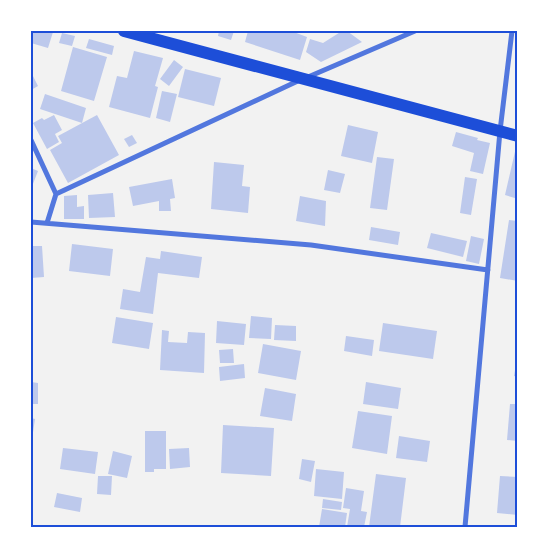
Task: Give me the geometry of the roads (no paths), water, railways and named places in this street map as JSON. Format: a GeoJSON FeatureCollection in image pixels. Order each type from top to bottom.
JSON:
{"type":"FeatureCollection","features":[{"type":"Feature","properties":{"kind":"main road"},"geometry":{"type":"LineString","coordinates":[[124,31],[518,136]]}},
{"type":"Feature","properties":{"kind":"street"},"geometry":{"type":"LineString","coordinates":[[56,194],[302,79],[415,31]]}},
{"type":"Feature","properties":{"kind":"street"},"geometry":{"type":"LineString","coordinates":[[465,527],[500,131],[512,31]]}},
{"type":"Feature","properties":{"kind":"street"},"geometry":{"type":"LineString","coordinates":[[31,140],[56,194],[47,223]]}},
{"type":"Feature","properties":{"kind":"street"},"geometry":{"type":"LineString","coordinates":[[31,222],[311,246],[488,270]]}}]}
